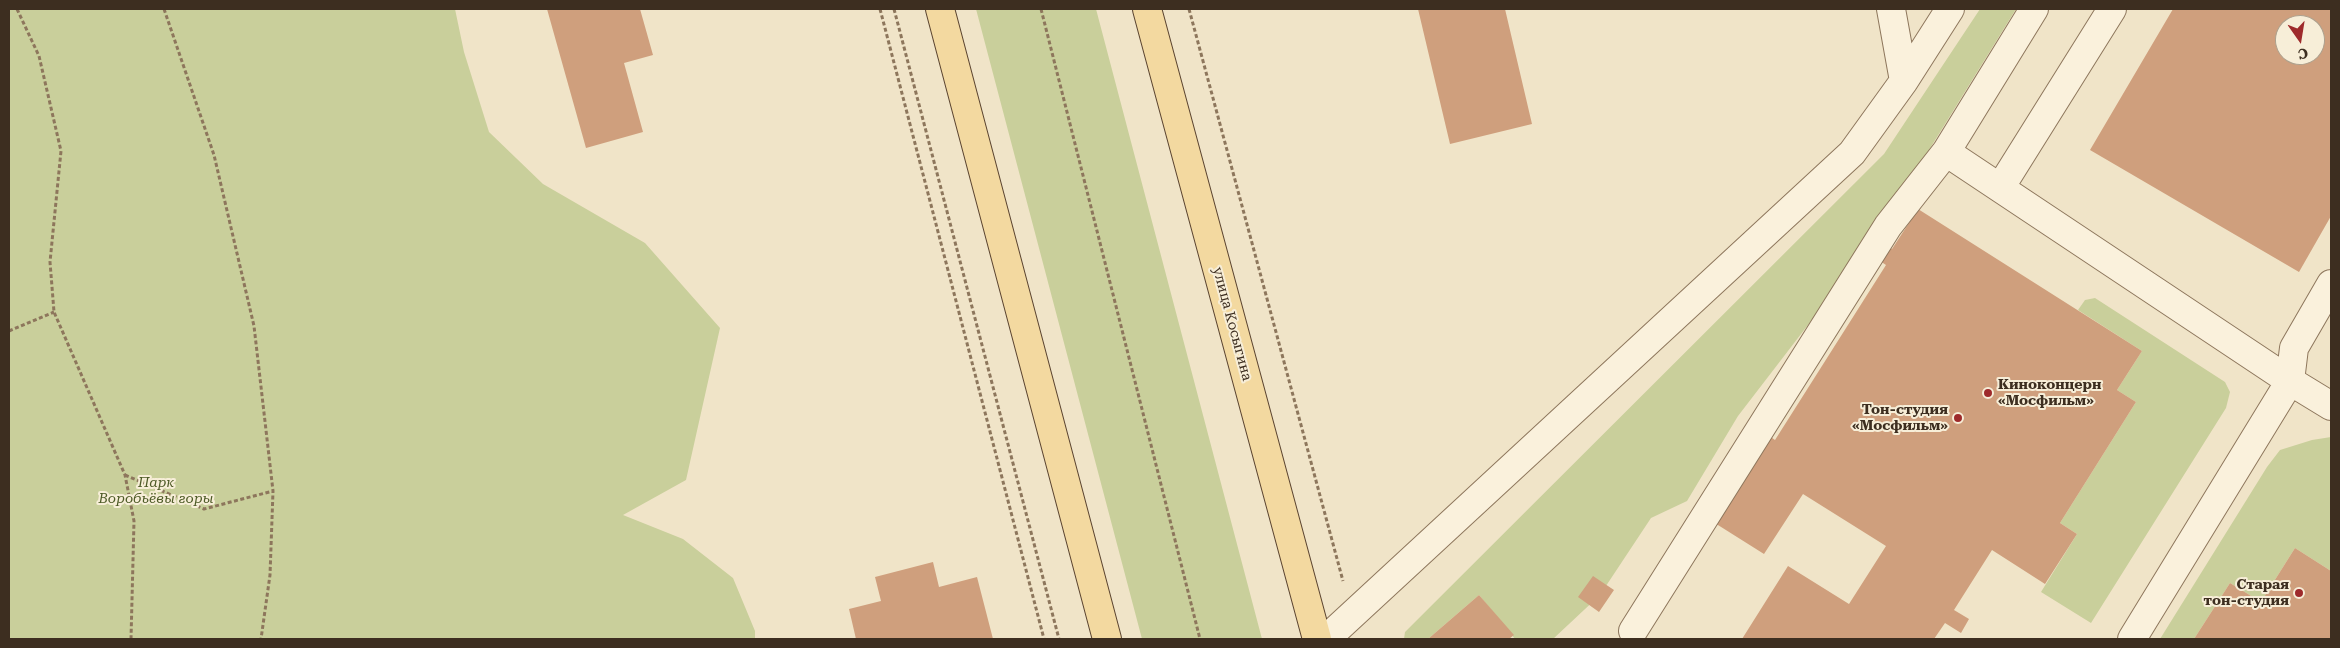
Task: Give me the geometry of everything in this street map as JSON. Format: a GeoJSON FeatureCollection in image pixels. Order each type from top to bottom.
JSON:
{"type":"FeatureCollection","features":[{"type":"Feature","properties":{"kind":"main road"},"geometry":{"type":"LineString","coordinates":[[940,9],[1107,639]]}},
{"type":"Feature","properties":{"kind":"main road","name":"улица Косыгина"},"geometry":{"type":"LineString","coordinates":[[1147,9],[1317,639]]}},
{"type":"Feature","properties":{"kind":"lane"},"geometry":{"type":"LineString","coordinates":[[1891,9],[1904,81]]}},
{"type":"Feature","properties":{"kind":"lane"},"geometry":{"type":"LineString","coordinates":[[1326,639],[1852,153],[1904,81],[1950,9]]}},
{"type":"Feature","properties":{"kind":"lane"},"geometry":{"type":"LineString","coordinates":[[1633,631],[1888,226],[1946,152],[2034,9]]}},
{"type":"Feature","properties":{"kind":"lane"},"geometry":{"type":"LineString","coordinates":[[2000,188],[2112,9]]}},
{"type":"Feature","properties":{"kind":"lane"},"geometry":{"type":"LineString","coordinates":[[1946,152],[2290,381],[2331,406]]}},
{"type":"Feature","properties":{"kind":"lane"},"geometry":{"type":"LineString","coordinates":[[2132,639],[2290,381],[2294,348],[2331,284]]}},
{"type":"Feature","properties":{"kind":"path"},"geometry":{"type":"LineString","coordinates":[[17,9],[39,56],[61,151],[50,262],[54,312],[124,475],[134,521],[131,639]]}},
{"type":"Feature","properties":{"kind":"path"},"geometry":{"type":"LineString","coordinates":[[164,9],[214,155],[254,326],[273,491],[270,574],[261,639]]}},
{"type":"Feature","properties":{"kind":"path"},"geometry":{"type":"LineString","coordinates":[[880,9],[1044,639]]}},
{"type":"Feature","properties":{"kind":"path"},"geometry":{"type":"LineString","coordinates":[[894,9],[1059,639]]}},
{"type":"Feature","properties":{"kind":"path"},"geometry":{"type":"LineString","coordinates":[[1041,9],[1200,639]]}},
{"type":"Feature","properties":{"kind":"path"},"geometry":{"type":"LineString","coordinates":[[1189,9],[1352,615]]}},
{"type":"Feature","properties":{"kind":"path"},"geometry":{"type":"LineString","coordinates":[[9,331],[54,312]]}},
{"type":"Feature","properties":{"kind":"path"},"geometry":{"type":"LineString","coordinates":[[124,475],[204,509],[273,491]]}},
{"type":"Feature","properties":{"kind":"green space","name":"Парк Воробьёвы горы"},"geometry":{"type":"Polygon","coordinates":[[[9,9],[455,9],[464,52],[489,132],[543,184],[645,243],[720,328],[686,480],[623,515],[683,539],[733,578],[755,631],[755,639],[9,639],[9,9]]]}},
{"type":"Feature","properties":{"kind":"green space"},"geometry":{"type":"Polygon","coordinates":[[[976,9],[1096,9],[1262,639],[1142,639],[976,9]]]}},
{"type":"Feature","properties":{"kind":"green space"},"geometry":{"type":"Polygon","coordinates":[[[1980,9],[2016,9],[1874,239],[1738,416],[1687,501],[1651,518],[1600,595],[1553,639],[1515,639],[1479,595],[1428,639],[1404,639],[1405,632],[1884,154],[1980,9]]]}},
{"type":"Feature","properties":{"kind":"green space"},"geometry":{"type":"Polygon","coordinates":[[[2095,298],[2225,382],[2230,392],[2226,408],[2091,623],[2041,592],[2077,534],[2060,523],[2136,402],[2117,390],[2142,351],[2078,310],[2085,300],[2095,298]]]}},
{"type":"Feature","properties":{"kind":"green space"},"geometry":{"type":"Polygon","coordinates":[[[2331,437],[2331,571],[2295,548],[2261,602],[2230,583],[2194,639],[2160,639],[2267,467],[2280,450],[2312,440],[2331,437]]]}},
{"type":"Feature","properties":{"kind":"building"},"geometry":{"type":"Polygon","coordinates":[[[547,9],[640,9],[653,55],[624,63],[643,132],[586,148],[547,9]]]}},
{"type":"Feature","properties":{"kind":"building"},"geometry":{"type":"Polygon","coordinates":[[[1418,9],[1505,9],[1532,124],[1450,144],[1418,9]]]}},
{"type":"Feature","properties":{"kind":"building"},"geometry":{"type":"Polygon","coordinates":[[[2173,9],[2331,9],[2331,216],[2299,272],[2090,150],[2173,9]]]}},
{"type":"Feature","properties":{"kind":"building","name":"Тон-студия «Мосфильм»"},"geometry":{"type":"Polygon","coordinates":[[[1918,209],[2142,351],[2117,390],[2136,402],[2060,523],[2077,534],[2045,584],[1992,550],[1954,610],[1969,619],[1961,633],[1945,623],[1934,639],[1742,639],[1788,566],[1849,604],[1886,546],[1803,494],[1764,554],[1710,520],[1765,433],[1775,440],[1886,265],[1874,257],[1883,243],[1892,249],[1918,209]]]}},
{"type":"Feature","properties":{"kind":"building","name":"Старая тон-студия"},"geometry":{"type":"Polygon","coordinates":[[[2295,548],[2331,571],[2331,639],[2194,639],[2230,583],[2261,602],[2295,548]]]}},
{"type":"Feature","properties":{"kind":"building"},"geometry":{"type":"Polygon","coordinates":[[[933,562],[939,587],[977,577],[993,639],[856,639],[849,609],[881,601],[875,577],[933,562]]]}},
{"type":"Feature","properties":{"kind":"building"},"geometry":{"type":"Polygon","coordinates":[[[1593,576],[1614,590],[1599,612],[1578,597],[1593,576]]]}},
{"type":"Feature","properties":{"kind":"building"},"geometry":{"type":"Polygon","coordinates":[[[1479,595],[1514,635],[1509,639],[1428,639],[1479,595]]]}},
{"type":"Feature","properties":{"kind":"place","name":"Киноконцерн «Мосфильм»"},"geometry":{"type":"Point","coordinates":[1988,393]}},
{"type":"Feature","properties":{"kind":"place","name":"Тон-студия «Мосфильм»"},"geometry":{"type":"Point","coordinates":[1958,418]}},
{"type":"Feature","properties":{"kind":"place","name":"Старая тон-студия"},"geometry":{"type":"Point","coordinates":[2299,593]}}]}
